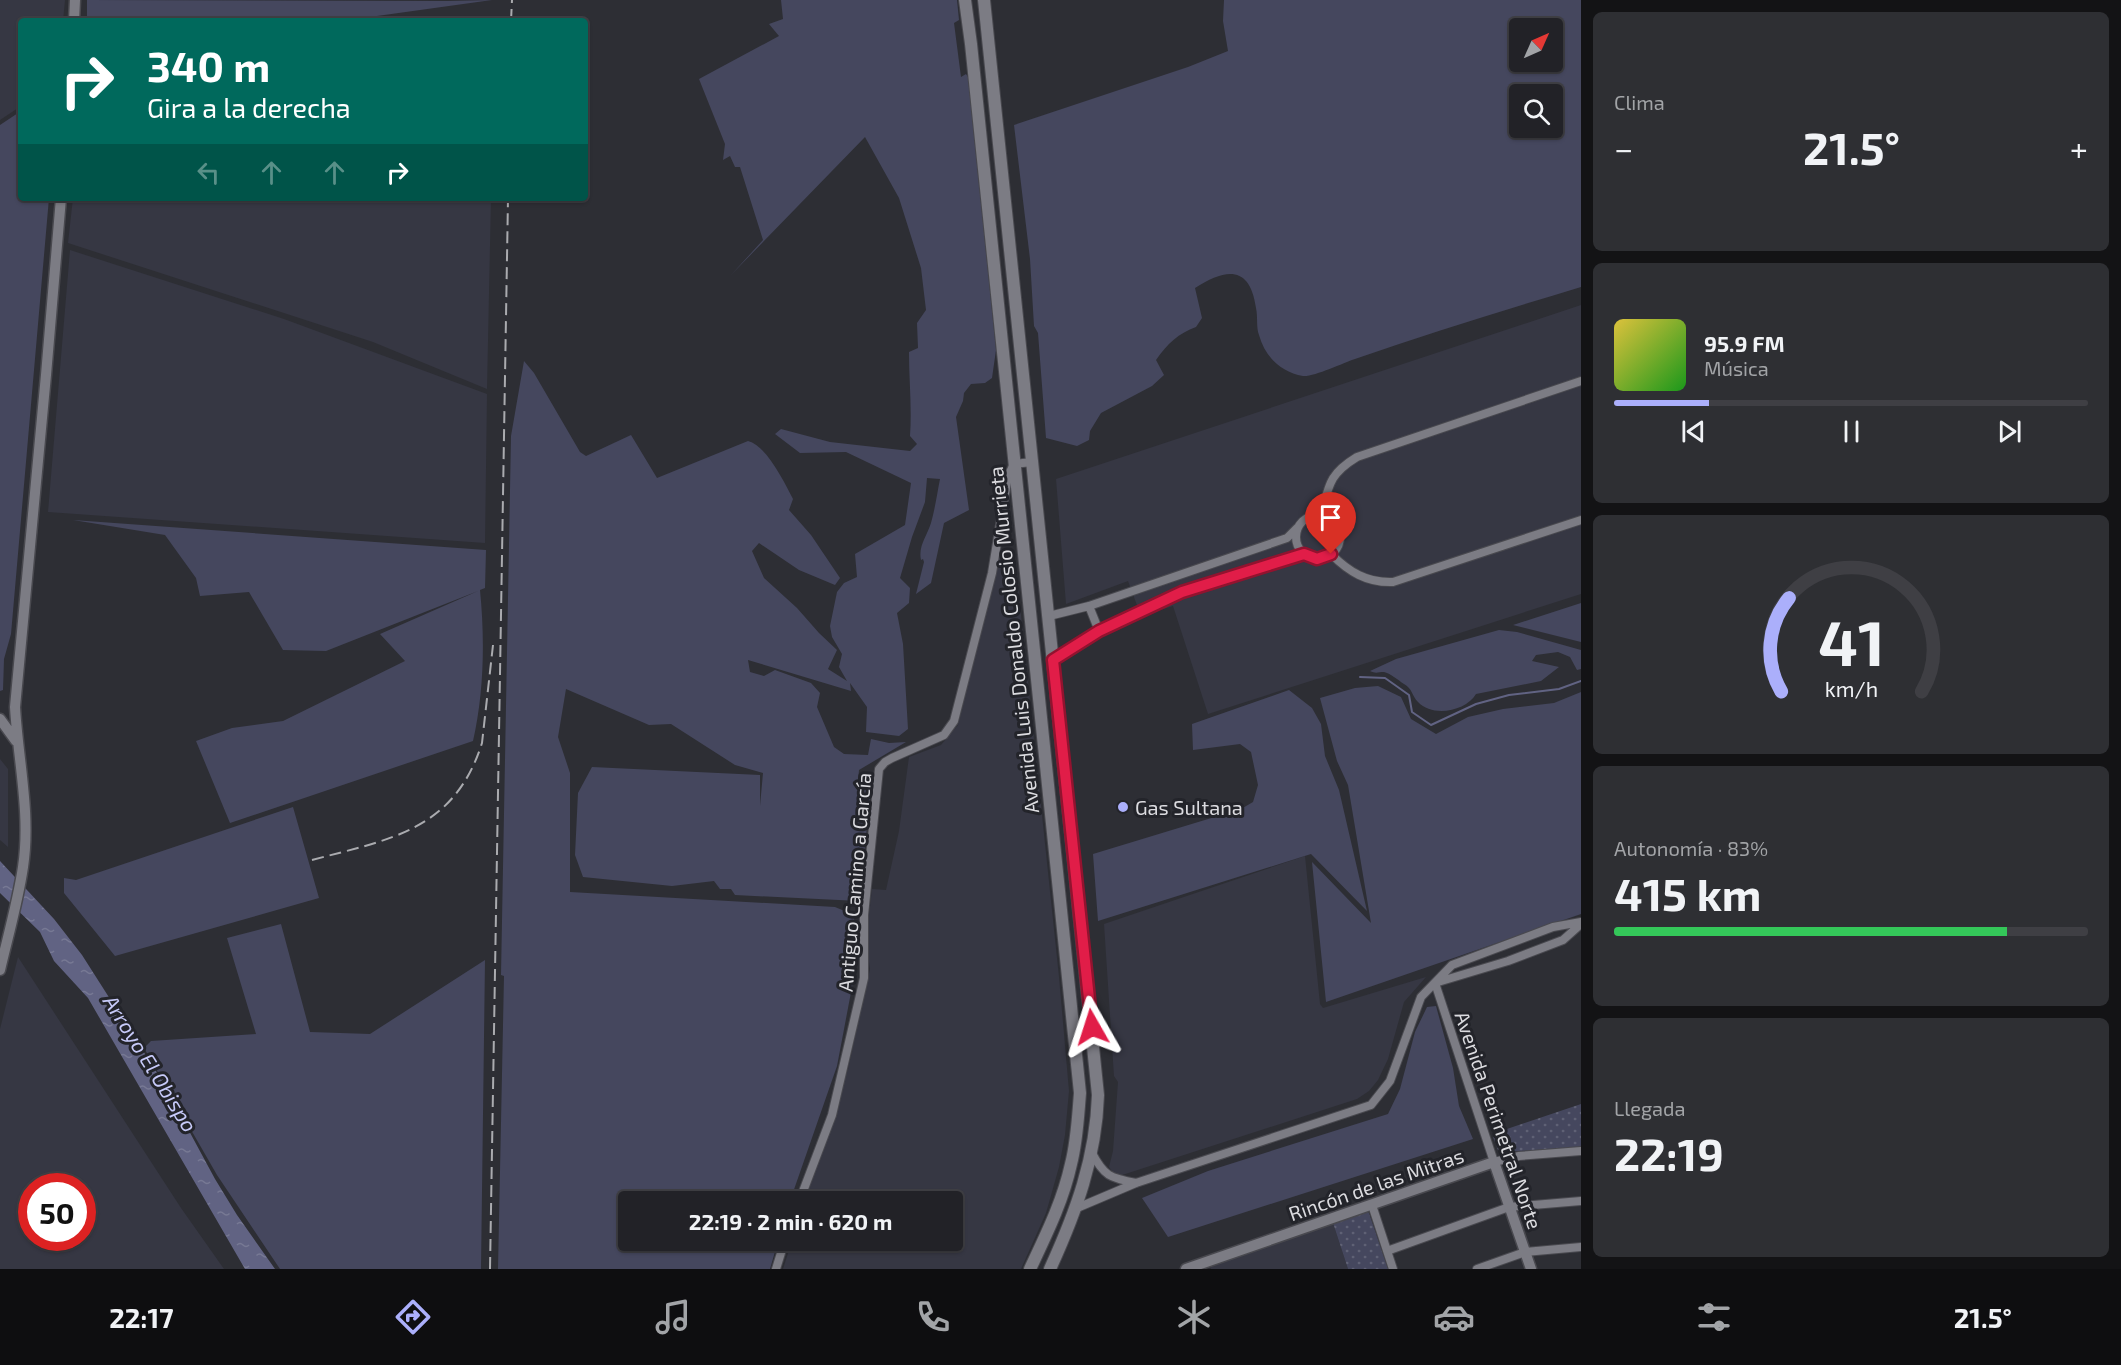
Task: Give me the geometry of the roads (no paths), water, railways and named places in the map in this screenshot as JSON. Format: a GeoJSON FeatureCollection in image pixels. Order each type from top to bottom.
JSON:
{"type":"FeatureCollection","features":[{"type":"Feature","properties":{"kind":"main road","name":"Avenida Luis Donaldo Colosio Murrieta"},"geometry":{"type":"LineString","coordinates":[[965,0],[1002,326],[1014,464],[1080,1093],[1074,1148],[1067,1179],[1055,1215],[1030,1269]]}},
{"type":"Feature","properties":{"kind":"main road","name":"Avenida Luis Donaldo Colosio Murrieta"},"geometry":{"type":"LineString","coordinates":[[984,0],[1098,1095],[1092,1153],[1077,1208],[1050,1269]]}},
{"type":"Feature","properties":{"kind":"main road"},"geometry":{"type":"LineString","coordinates":[[1073,1012],[1090,1011]]}},
{"type":"Feature","properties":{"kind":"street"},"geometry":{"type":"LineString","coordinates":[[74,18],[75,0]]}},
{"type":"Feature","properties":{"kind":"street"},"geometry":{"type":"LineString","coordinates":[[0,970],[23,866],[24,798],[17,741],[16,682],[61,201]]}},
{"type":"Feature","properties":{"kind":"street"},"geometry":{"type":"LineString","coordinates":[[1321,515],[1330,481],[1346,463],[1357,457],[1581,381]]}},
{"type":"Feature","properties":{"kind":"street"},"geometry":{"type":"LineString","coordinates":[[1014,464],[1032,462]]}},
{"type":"Feature","properties":{"kind":"street","name":"Antiguo Camino a García"},"geometry":{"type":"LineString","coordinates":[[803,1191],[832,1115],[864,978],[864,915],[878,772],[885,762],[944,735],[954,721],[992,573],[1008,476],[1014,464]]}},
{"type":"Feature","properties":{"kind":"street"},"geometry":{"type":"LineString","coordinates":[[1049,616],[1089,606],[1287,538],[1297,528],[1307,518],[1321,515],[1334,522],[1338,528],[1339,542],[1331,554],[1317,559],[1304,554],[1296,542],[1297,528]]}},
{"type":"Feature","properties":{"kind":"street"},"geometry":{"type":"LineString","coordinates":[[1331,554],[1343,566],[1366,579],[1393,582],[1581,520]]}},
{"type":"Feature","properties":{"kind":"street"},"geometry":{"type":"LineString","coordinates":[[1053,660],[1099,631],[1182,592],[1304,554]]}},
{"type":"Feature","properties":{"kind":"street"},"geometry":{"type":"LineString","coordinates":[[1089,606],[1099,631]]}},
{"type":"Feature","properties":{"kind":"street"},"geometry":{"type":"LineString","coordinates":[[0,719],[17,741]]}},
{"type":"Feature","properties":{"kind":"street"},"geometry":{"type":"LineString","coordinates":[[1435,983],[1508,960],[1563,939],[1581,923]]}},
{"type":"Feature","properties":{"kind":"street"},"geometry":{"type":"LineString","coordinates":[[1077,1208],[1136,1183],[1371,1105],[1390,1081],[1421,997],[1452,965],[1554,927],[1581,923]]}},
{"type":"Feature","properties":{"kind":"street","name":"Avenida Perimetral Norte"},"geometry":{"type":"LineString","coordinates":[[1435,983],[1531,1269]]}},
{"type":"Feature","properties":{"kind":"street","name":"Rincón de las Mitras"},"geometry":{"type":"LineString","coordinates":[[1186,1269],[1203,1266],[1494,1162],[1519,1156],[1581,1151]]}},
{"type":"Feature","properties":{"kind":"street"},"geometry":{"type":"LineString","coordinates":[[1092,1153],[1105,1174],[1115,1179],[1136,1183]]}},
{"type":"Feature","properties":{"kind":"street"},"geometry":{"type":"LineString","coordinates":[[1387,1251],[1509,1206],[1581,1201]]}},
{"type":"Feature","properties":{"kind":"street"},"geometry":{"type":"LineString","coordinates":[[1372,1205],[1393,1269]]}},
{"type":"Feature","properties":{"kind":"street"},"geometry":{"type":"LineString","coordinates":[[1477,1269],[1525,1252],[1581,1247]]}},
{"type":"Feature","properties":{"kind":"street"},"geometry":{"type":"LineString","coordinates":[[776,1269],[782,1251]]}},
{"type":"Feature","properties":{"kind":"water"},"geometry":{"type":"Polygon","coordinates":[[[0,861],[54,919],[82,955],[161,1079],[237,1215],[275,1269],[245,1269],[88,998],[54,961],[40,932],[0,893],[0,861]]]}},
{"type":"Feature","properties":{"kind":"waterway"},"geometry":{"type":"LineString","coordinates":[[1360,677],[1385,678],[1409,695],[1412,712],[1431,725],[1476,704],[1509,695],[1559,689],[1581,681]]}},
{"type":"Feature","properties":{"kind":"railway"},"geometry":{"type":"LineString","coordinates":[[511,18],[512,0]]}},
{"type":"Feature","properties":{"kind":"railway"},"geometry":{"type":"LineString","coordinates":[[490,1269],[508,201]]}},
{"type":"Feature","properties":{"kind":"railway"},"geometry":{"type":"LineString","coordinates":[[312,860],[368,845],[416,827],[436,813],[455,795],[470,772],[482,743],[493,645]]}},
{"type":"Feature","properties":{"kind":"place","name":"Gas Sultana"},"geometry":{"type":"Point","coordinates":[1123,807]}},
{"type":"Feature","properties":{"kind":"water label","name":"Arroyo El Obispo"},"geometry":{"type":"Point","coordinates":[151,1063]}}]}
